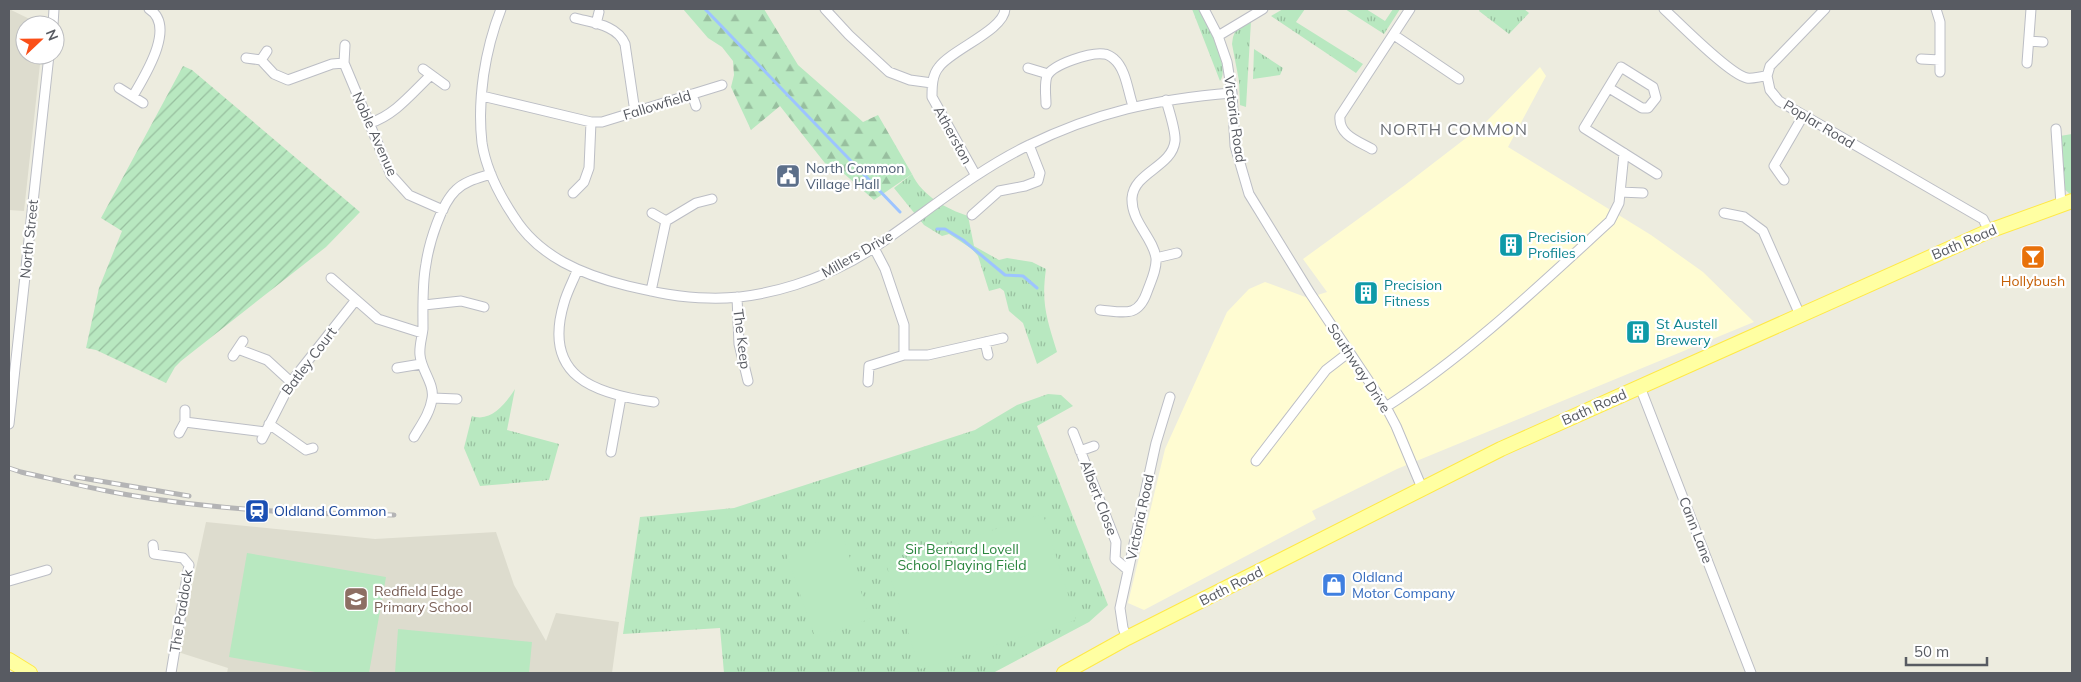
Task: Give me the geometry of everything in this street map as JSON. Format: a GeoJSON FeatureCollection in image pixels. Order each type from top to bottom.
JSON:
{"type":"FeatureCollection","features":[{"type":"Feature","properties":{"kind":"main road","name":"Bath Road"},"geometry":{"type":"LineString","coordinates":[[1064,673],[1127,638],[1510,445],[1989,231],[2067,203]]}},
{"type":"Feature","properties":{"kind":"main road"},"geometry":{"type":"LineString","coordinates":[[9,660],[30,673]]}},
{"type":"Feature","properties":{"kind":"street"},"geometry":{"type":"LineString","coordinates":[[133,96],[156,54],[160,29],[159,22],[153,11],[149,9]]}},
{"type":"Feature","properties":{"kind":"street","name":"Millers Drive"},"geometry":{"type":"LineString","coordinates":[[501,9],[491,33],[483,76],[482,144],[491,174],[505,204],[523,233],[541,249],[577,271],[607,281],[679,296],[737,297],[778,289],[816,277],[874,248],[976,174],[1030,145],[1073,125],[1133,106],[1166,100],[1232,93]]}},
{"type":"Feature","properties":{"kind":"street"},"geometry":{"type":"LineString","coordinates":[[826,9],[849,35],[889,72],[910,80],[932,83],[939,66],[999,22],[1005,9]]}},
{"type":"Feature","properties":{"kind":"street","name":"Victoria Road"},"geometry":{"type":"LineString","coordinates":[[1204,9],[1218,36],[1227,62],[1232,93],[1235,146],[1249,194],[1285,254]]}},
{"type":"Feature","properties":{"kind":"street"},"geometry":{"type":"LineString","coordinates":[[1218,36],[1263,9]]}},
{"type":"Feature","properties":{"kind":"street"},"geometry":{"type":"LineString","coordinates":[[1372,149],[1344,132],[1339,124],[1340,116],[1410,9]]}},
{"type":"Feature","properties":{"kind":"street"},"geometry":{"type":"LineString","coordinates":[[1664,9],[1700,43],[1738,74],[1748,78],[1767,76],[1770,66],[1824,9]]}},
{"type":"Feature","properties":{"kind":"street"},"geometry":{"type":"LineString","coordinates":[[1936,9],[1940,22],[1940,72]]}},
{"type":"Feature","properties":{"kind":"street"},"geometry":{"type":"LineString","coordinates":[[2027,63],[2031,9]]}},
{"type":"Feature","properties":{"kind":"street"},"geometry":{"type":"LineString","coordinates":[[596,24],[599,12]]}},
{"type":"Feature","properties":{"kind":"street"},"geometry":{"type":"LineString","coordinates":[[575,18],[609,28],[621,36],[625,44],[635,112]]}},
{"type":"Feature","properties":{"kind":"street"},"geometry":{"type":"LineString","coordinates":[[1394,35],[1459,79]]}},
{"type":"Feature","properties":{"kind":"street"},"geometry":{"type":"LineString","coordinates":[[2030,41],[2043,42]]}},
{"type":"Feature","properties":{"kind":"street","name":"Noble Avenue"},"geometry":{"type":"LineString","coordinates":[[345,45],[344,63],[391,175],[409,195],[443,210]]}},
{"type":"Feature","properties":{"kind":"street"},"geometry":{"type":"LineString","coordinates":[[260,60],[267,51]]}},
{"type":"Feature","properties":{"kind":"street"},"geometry":{"type":"LineString","coordinates":[[1046,104],[1045,83],[1048,74],[1072,60],[1089,55],[1106,54],[1116,60],[1121,68],[1133,106]]}},
{"type":"Feature","properties":{"kind":"street"},"geometry":{"type":"LineString","coordinates":[[246,58],[260,60],[274,74],[288,80],[332,64],[344,63]]}},
{"type":"Feature","properties":{"kind":"street"},"geometry":{"type":"LineString","coordinates":[[1921,59],[1940,60]]}},
{"type":"Feature","properties":{"kind":"street","name":"North Street"},"geometry":{"type":"LineString","coordinates":[[9,424],[48,65]]}},
{"type":"Feature","properties":{"kind":"street"},"geometry":{"type":"LineString","coordinates":[[1609,88],[1642,108],[1648,108],[1656,98],[1654,87],[1621,67],[1584,128],[1657,174]]}},
{"type":"Feature","properties":{"kind":"street"},"geometry":{"type":"LineString","coordinates":[[1028,68],[1048,74]]}},
{"type":"Feature","properties":{"kind":"street"},"geometry":{"type":"LineString","coordinates":[[422,69],[445,85]]}},
{"type":"Feature","properties":{"kind":"street"},"geometry":{"type":"LineString","coordinates":[[370,122],[384,119],[431,75]]}},
{"type":"Feature","properties":{"kind":"street","name":"Poplar Road"},"geometry":{"type":"LineString","coordinates":[[1767,76],[1770,90],[1779,101],[1983,219],[1989,231]]}},
{"type":"Feature","properties":{"kind":"street","name":"Atherston"},"geometry":{"type":"LineString","coordinates":[[932,83],[932,97],[976,174]]}},
{"type":"Feature","properties":{"kind":"street","name":"Fallowfield"},"geometry":{"type":"LineString","coordinates":[[482,96],[591,122],[602,122],[722,85]]}},
{"type":"Feature","properties":{"kind":"street"},"geometry":{"type":"LineString","coordinates":[[119,88],[143,102]]}},
{"type":"Feature","properties":{"kind":"street"},"geometry":{"type":"LineString","coordinates":[[692,94],[696,106]]}},
{"type":"Feature","properties":{"kind":"street"},"geometry":{"type":"LineString","coordinates":[[1100,310],[1126,312],[1138,309],[1144,300],[1153,276],[1156,258],[1138,224],[1133,210],[1132,197],[1136,185],[1172,151],[1175,141],[1166,100]]}},
{"type":"Feature","properties":{"kind":"street"},"geometry":{"type":"LineString","coordinates":[[1784,180],[1774,166],[1803,116]]}},
{"type":"Feature","properties":{"kind":"street"},"geometry":{"type":"LineString","coordinates":[[573,192],[584,182],[589,168],[591,122]]}},
{"type":"Feature","properties":{"kind":"street"},"geometry":{"type":"LineString","coordinates":[[2056,129],[2067,203]]}},
{"type":"Feature","properties":{"kind":"street"},"geometry":{"type":"LineString","coordinates":[[972,215],[999,191],[1025,186],[1038,181],[1040,173],[1030,145]]}},
{"type":"Feature","properties":{"kind":"street"},"geometry":{"type":"LineString","coordinates":[[1386,407],[1423,383],[1475,342],[1610,221],[1619,203],[1624,153]]}},
{"type":"Feature","properties":{"kind":"street"},"geometry":{"type":"LineString","coordinates":[[414,437],[428,414],[433,398],[430,384],[421,364],[419,348],[422,333],[426,264],[449,197],[457,188],[472,180],[491,174]]}},
{"type":"Feature","properties":{"kind":"street"},"geometry":{"type":"LineString","coordinates":[[1620,192],[1643,193]]}},
{"type":"Feature","properties":{"kind":"street"},"geometry":{"type":"LineString","coordinates":[[651,291],[666,220],[694,199],[712,199]]}},
{"type":"Feature","properties":{"kind":"street"},"geometry":{"type":"LineString","coordinates":[[652,213],[666,220]]}},
{"type":"Feature","properties":{"kind":"street"},"geometry":{"type":"LineString","coordinates":[[1724,213],[1744,217],[1763,231],[1800,315]]}},
{"type":"Feature","properties":{"kind":"street"},"geometry":{"type":"LineString","coordinates":[[874,248],[885,269],[904,325],[904,355]]}},
{"type":"Feature","properties":{"kind":"street"},"geometry":{"type":"LineString","coordinates":[[1156,258],[1178,253]]}},
{"type":"Feature","properties":{"kind":"street","name":"Southway Drive"},"geometry":{"type":"LineString","coordinates":[[1285,254],[1348,353],[1386,407],[1422,488]]}},
{"type":"Feature","properties":{"kind":"street"},"geometry":{"type":"LineString","coordinates":[[577,271],[564,303],[561,320],[560,347],[567,365],[578,378],[598,389],[621,397],[654,402]]}},
{"type":"Feature","properties":{"kind":"street"},"geometry":{"type":"LineString","coordinates":[[331,278],[355,301],[378,319],[422,333]]}},
{"type":"Feature","properties":{"kind":"street","name":"The Keep"},"geometry":{"type":"LineString","coordinates":[[737,297],[739,344],[748,381]]}},
{"type":"Feature","properties":{"kind":"street","name":"Batley Court"},"geometry":{"type":"LineString","coordinates":[[265,432],[291,382],[355,301]]}},
{"type":"Feature","properties":{"kind":"street"},"geometry":{"type":"LineString","coordinates":[[424,304],[461,301],[484,307]]}},
{"type":"Feature","properties":{"kind":"street"},"geometry":{"type":"LineString","coordinates":[[868,382],[866,363],[904,355],[928,355],[1003,338]]}},
{"type":"Feature","properties":{"kind":"street"},"geometry":{"type":"LineString","coordinates":[[985,342],[988,354]]}},
{"type":"Feature","properties":{"kind":"street"},"geometry":{"type":"LineString","coordinates":[[238,349],[267,360],[291,382]]}},
{"type":"Feature","properties":{"kind":"street"},"geometry":{"type":"LineString","coordinates":[[1256,461],[1326,370],[1348,353]]}},
{"type":"Feature","properties":{"kind":"street"},"geometry":{"type":"LineString","coordinates":[[904,355],[919,364]]}},
{"type":"Feature","properties":{"kind":"street"},"geometry":{"type":"LineString","coordinates":[[397,368],[421,364]]}},
{"type":"Feature","properties":{"kind":"street","name":"Cann Lane"},"geometry":{"type":"LineString","coordinates":[[1640,387],[1751,673]]}},
{"type":"Feature","properties":{"kind":"street"},"geometry":{"type":"LineString","coordinates":[[611,452],[621,397]]}},
{"type":"Feature","properties":{"kind":"street","name":"Victoria Road"},"geometry":{"type":"LineString","coordinates":[[1127,638],[1123,628],[1120,608],[1156,443],[1170,397]]}},
{"type":"Feature","properties":{"kind":"street"},"geometry":{"type":"LineString","coordinates":[[433,398],[457,398]]}},
{"type":"Feature","properties":{"kind":"street"},"geometry":{"type":"LineString","coordinates":[[179,433],[185,422],[185,410]]}},
{"type":"Feature","properties":{"kind":"street"},"geometry":{"type":"LineString","coordinates":[[185,422],[265,432],[306,450],[313,448]]}},
{"type":"Feature","properties":{"kind":"street","name":"Albert Close"},"geometry":{"type":"LineString","coordinates":[[1073,432],[1116,542],[1115,559],[1128,570]]}},
{"type":"Feature","properties":{"kind":"street","name":"Albert Close"},"geometry":{"type":"LineString","coordinates":[[1080,451],[1094,446]]}},
{"type":"Feature","properties":{"kind":"street","name":"The Paddock"},"geometry":{"type":"LineString","coordinates":[[153,545],[154,554],[183,558],[190,565],[170,673]]}},
{"type":"Feature","properties":{"kind":"street"},"geometry":{"type":"LineString","coordinates":[[9,581],[47,570]]}},
{"type":"Feature","properties":{"kind":"shaded area"},"geometry":{"type":"Polygon","coordinates":[[[9,9],[21,15],[15,15],[15,65],[40,65],[24,211],[9,210],[9,9]]]}},
{"type":"Feature","properties":{"kind":"shaded area"},"geometry":{"type":"Polygon","coordinates":[[[1540,67],[1546,76],[1508,147],[1651,235],[1703,272],[1754,322],[1397,469],[1312,511],[1316,519],[1144,610],[1128,603],[1165,449],[1227,312],[1249,289],[1265,282],[1308,298],[1327,292],[1303,259],[1405,185],[1483,125],[1540,67]]]}},
{"type":"Feature","properties":{"kind":"shaded area","name":"Redfield Edge Primary School"},"geometry":{"type":"Polygon","coordinates":[[[206,522],[375,539],[496,532],[514,585],[546,641],[556,613],[619,622],[612,673],[227,673],[228,668],[178,652],[206,522]]]}},
{"type":"Feature","properties":{"kind":"green space"},"geometry":{"type":"Polygon","coordinates":[[[683,9],[764,9],[798,65],[863,122],[878,115],[912,174],[874,200],[841,171],[828,167],[780,106],[751,130],[731,87],[734,75],[733,61],[722,47],[708,38],[683,9]]]}},
{"type":"Feature","properties":{"kind":"green space"},"geometry":{"type":"Polygon","coordinates":[[[1192,9],[1199,9],[1212,34],[1222,66],[1223,74],[1220,81],[1192,9]]]}},
{"type":"Feature","properties":{"kind":"green space"},"geometry":{"type":"Polygon","coordinates":[[[1283,9],[1305,9],[1296,22],[1363,64],[1356,73],[1271,16],[1283,9]]]}},
{"type":"Feature","properties":{"kind":"green space"},"geometry":{"type":"Polygon","coordinates":[[[1345,9],[1366,9],[1385,21],[1393,9],[1400,9],[1384,34],[1345,9]]]}},
{"type":"Feature","properties":{"kind":"green space"},"geometry":{"type":"Polygon","coordinates":[[[1480,9],[1524,9],[1529,13],[1509,34],[1479,11],[1480,9]]]}},
{"type":"Feature","properties":{"kind":"green space"},"geometry":{"type":"Polygon","coordinates":[[[1251,21],[1246,107],[1240,105],[1239,81],[1232,44],[1235,32],[1251,21]]]}},
{"type":"Feature","properties":{"kind":"green space"},"geometry":{"type":"Polygon","coordinates":[[[1254,49],[1283,68],[1280,75],[1253,79],[1254,49]]]}},
{"type":"Feature","properties":{"kind":"green space"},"geometry":{"type":"Polygon","coordinates":[[[183,66],[192,70],[360,212],[326,247],[181,361],[175,367],[166,383],[96,350],[86,348],[99,288],[122,231],[101,218],[183,66]]]}},
{"type":"Feature","properties":{"kind":"green space"},"geometry":{"type":"Polygon","coordinates":[[[2072,134],[2071,195],[2063,188],[2060,136],[2072,134]]]}},
{"type":"Feature","properties":{"kind":"green space"},"geometry":{"type":"Polygon","coordinates":[[[912,174],[922,189],[936,201],[968,216],[974,246],[999,260],[1007,258],[1032,262],[1046,269],[1044,292],[1046,311],[1057,352],[1037,364],[1023,323],[1009,311],[1004,291],[1000,288],[989,291],[978,256],[972,249],[949,234],[942,236],[924,225],[894,188],[912,174]]]}},
{"type":"Feature","properties":{"kind":"green space"},"geometry":{"type":"Polygon","coordinates":[[[515,389],[507,430],[559,444],[549,480],[480,486],[464,448],[472,416],[485,417],[492,414],[502,406],[515,389]]]}},
{"type":"Feature","properties":{"kind":"green space","name":"Sir Bernard Lovell School Playing Field"},"geometry":{"type":"Polygon","coordinates":[[[1048,394],[1061,395],[1073,406],[1037,426],[1108,605],[1089,622],[993,673],[724,673],[720,628],[623,634],[640,517],[734,508],[975,430],[1017,405],[1048,394]]]}},
{"type":"Feature","properties":{"kind":"green space"},"geometry":{"type":"Polygon","coordinates":[[[1043,514],[1076,620],[920,669],[886,564],[1043,514]]]}},
{"type":"Feature","properties":{"kind":"green space"},"geometry":{"type":"Polygon","coordinates":[[[842,534],[870,619],[815,637],[786,553],[842,534]]]}},
{"type":"Feature","properties":{"kind":"green space"},"geometry":{"type":"Polygon","coordinates":[[[247,553],[386,577],[369,673],[321,673],[229,657],[247,553]]]}},
{"type":"Feature","properties":{"kind":"green space"},"geometry":{"type":"Polygon","coordinates":[[[398,629],[532,642],[529,673],[395,673],[398,629]]]}},
{"type":"Feature","properties":{"kind":"waterway"},"geometry":{"type":"LineString","coordinates":[[705,9],[900,212]]}},
{"type":"Feature","properties":{"kind":"waterway"},"geometry":{"type":"LineString","coordinates":[[937,229],[945,229],[963,240],[1005,275],[1023,276],[1037,288]]}},
{"type":"Feature","properties":{"kind":"railway"},"geometry":{"type":"LineString","coordinates":[[9,468],[102,490],[162,500],[228,508],[327,514],[394,515]]}},
{"type":"Feature","properties":{"kind":"railway"},"geometry":{"type":"LineString","coordinates":[[76,477],[189,496]]}},
{"type":"Feature","properties":{"kind":"place","name":"North Common Village Hall"},"geometry":{"type":"Point","coordinates":[788,176]}},
{"type":"Feature","properties":{"kind":"place","name":"Precision Profiles"},"geometry":{"type":"Point","coordinates":[1511,245]}},
{"type":"Feature","properties":{"kind":"place","name":"Hollybush"},"geometry":{"type":"Point","coordinates":[2033,257]}},
{"type":"Feature","properties":{"kind":"place","name":"Precision Fitness"},"geometry":{"type":"Point","coordinates":[1366,293]}},
{"type":"Feature","properties":{"kind":"place","name":"St Austell Brewery"},"geometry":{"type":"Point","coordinates":[1638,332]}},
{"type":"Feature","properties":{"kind":"place","name":"Oldland Common"},"geometry":{"type":"Point","coordinates":[257,511]}},
{"type":"Feature","properties":{"kind":"place","name":"Oldland Motor Company"},"geometry":{"type":"Point","coordinates":[1334,585]}},
{"type":"Feature","properties":{"kind":"place","name":"Redfield Edge Primary School"},"geometry":{"type":"Point","coordinates":[356,599]}},
{"type":"Feature","properties":{"kind":"district","name":"NORTH COMMON"},"geometry":{"type":"Point","coordinates":[1454,129]}}]}
